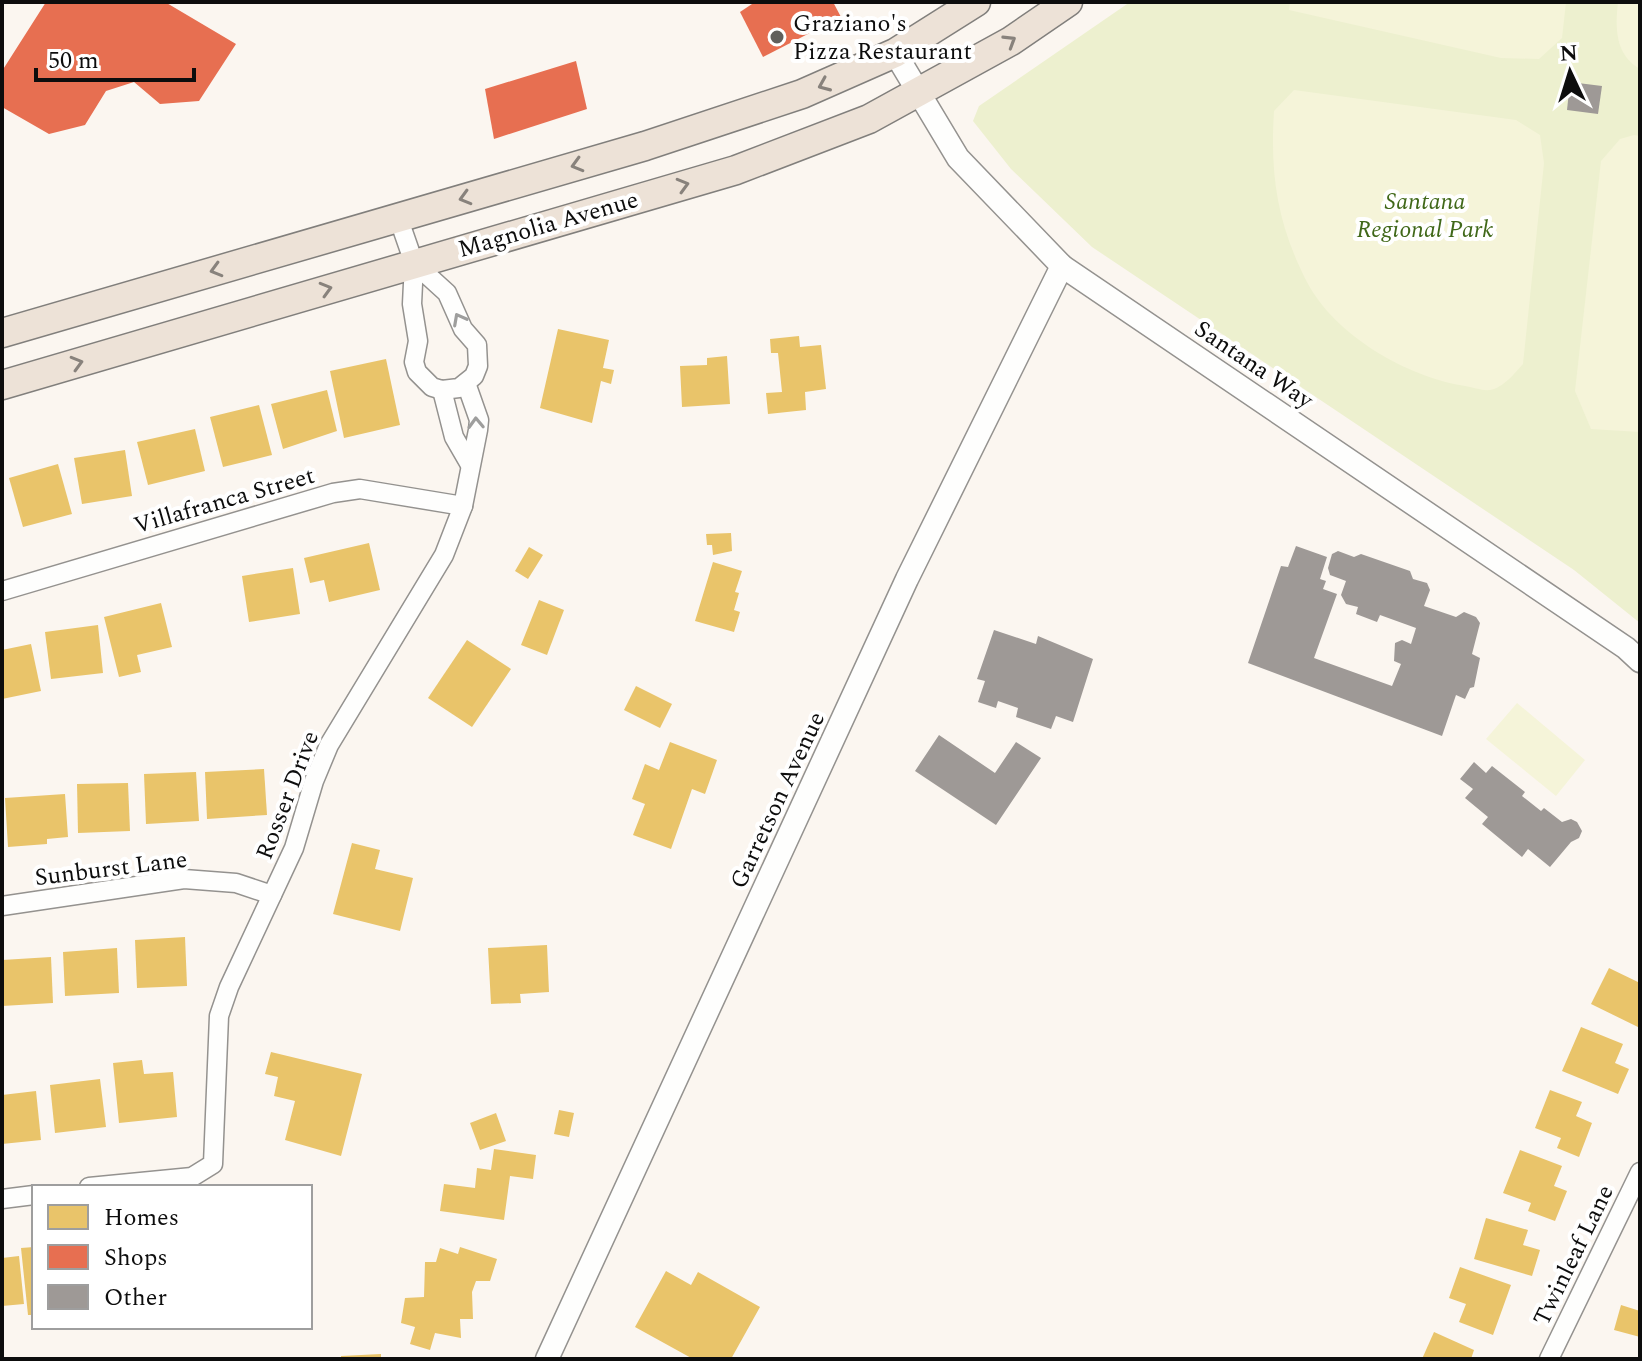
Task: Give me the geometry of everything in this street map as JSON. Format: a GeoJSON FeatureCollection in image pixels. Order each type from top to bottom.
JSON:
{"type":"FeatureCollection","features":[{"type":"Feature","properties":{"kind":"main road","name":"Magnolia Avenue"},"geometry":{"type":"LineString","coordinates":[[2,333],[802,94],[895,53],[976,2]]}},
{"type":"Feature","properties":{"kind":"main road","name":"Magnolia Avenue"},"geometry":{"type":"LineString","coordinates":[[2,385],[736,170],[869,119],[1011,41],[1068,2]]}},
{"type":"Feature","properties":{"kind":"street","name":"Santana Way"},"geometry":{"type":"LineString","coordinates":[[895,53],[958,158],[1062,266],[1614,640],[1640,661]]}},
{"type":"Feature","properties":{"kind":"street"},"geometry":{"type":"LineString","coordinates":[[398,217],[414,263],[412,304],[418,341],[414,362],[423,381],[442,390],[466,383],[478,366],[477,345],[463,329],[447,293],[414,263]]}},
{"type":"Feature","properties":{"kind":"street","name":"Garretson Avenue"},"geometry":{"type":"LineString","coordinates":[[547,1359],[907,579],[1062,266]]}},
{"type":"Feature","properties":{"kind":"street","name":"Rosser Drive"},"geometry":{"type":"LineString","coordinates":[[110,1185],[192,1177],[213,1164],[219,1016],[294,848],[314,781],[329,745],[444,555],[463,506],[479,420],[466,383]]}},
{"type":"Feature","properties":{"kind":"street"},"geometry":{"type":"LineString","coordinates":[[442,390],[454,437],[469,463]]}},
{"type":"Feature","properties":{"kind":"street","name":"Villafranca Street"},"geometry":{"type":"LineString","coordinates":[[2,591],[333,493],[360,489],[463,506]]}},
{"type":"Feature","properties":{"kind":"street","name":"Sunburst Lane"},"geometry":{"type":"LineString","coordinates":[[2,906],[184,879],[236,883],[272,895]]}},
{"type":"Feature","properties":{"kind":"street","name":"Twinleaf Lane"},"geometry":{"type":"LineString","coordinates":[[1549,1359],[1640,1172]]}},
{"type":"Feature","properties":{"kind":"street"},"geometry":{"type":"LineString","coordinates":[[2,1199],[32,1195]]}},
{"type":"Feature","properties":{"kind":"green space","name":"Santana Regional Park"},"geometry":{"type":"Polygon","coordinates":[[[1130,2],[1640,2],[1640,623],[1574,570],[1092,247],[1011,169],[973,121],[979,106],[1130,2]]]}},
{"type":"Feature","properties":{"kind":"green space"},"geometry":{"type":"Polygon","coordinates":[[[1290,2],[1566,2],[1562,38],[1539,59],[1501,58],[1289,10],[1290,2]]]}},
{"type":"Feature","properties":{"kind":"green space"},"geometry":{"type":"Polygon","coordinates":[[[1618,2],[1640,2],[1640,69],[1626,56],[1618,40],[1618,2]]]}},
{"type":"Feature","properties":{"kind":"green space"},"geometry":{"type":"Polygon","coordinates":[[[1294,90],[1516,120],[1540,135],[1544,163],[1523,364],[1504,383],[1495,389],[1484,390],[1420,374],[1375,351],[1335,320],[1319,302],[1289,240],[1275,178],[1274,111],[1294,90]]]}},
{"type":"Feature","properties":{"kind":"green space"},"geometry":{"type":"Polygon","coordinates":[[[1640,136],[1640,432],[1591,429],[1575,391],[1601,161],[1620,139],[1640,136]]]}},
{"type":"Feature","properties":{"kind":"green space"},"geometry":{"type":"Polygon","coordinates":[[[1517,703],[1585,760],[1556,796],[1486,739],[1517,703]]]}},
{"type":"Feature","properties":{"kind":"building: Homes"},"geometry":{"type":"Polygon","coordinates":[[[558,329],[609,340],[603,368],[614,370],[611,384],[601,381],[592,423],[540,408],[558,329]]]}},
{"type":"Feature","properties":{"kind":"building: Homes"},"geometry":{"type":"Polygon","coordinates":[[[799,336],[800,347],[821,345],[826,389],[805,392],[806,410],[768,414],[766,393],[782,392],[778,353],[771,353],[770,339],[799,336]]]}},
{"type":"Feature","properties":{"kind":"building: Homes"},"geometry":{"type":"Polygon","coordinates":[[[727,356],[730,404],[682,407],[680,366],[707,365],[707,358],[727,356]]]}},
{"type":"Feature","properties":{"kind":"building: Homes"},"geometry":{"type":"Polygon","coordinates":[[[386,359],[400,425],[344,438],[330,371],[386,359]]]}},
{"type":"Feature","properties":{"kind":"building: Homes"},"geometry":{"type":"Polygon","coordinates":[[[327,390],[337,431],[283,449],[271,404],[327,390]]]}},
{"type":"Feature","properties":{"kind":"building: Homes"},"geometry":{"type":"Polygon","coordinates":[[[259,405],[272,455],[223,467],[210,417],[259,405]]]}},
{"type":"Feature","properties":{"kind":"building: Homes"},"geometry":{"type":"Polygon","coordinates":[[[195,429],[205,471],[148,485],[137,442],[195,429]]]}},
{"type":"Feature","properties":{"kind":"building: Homes"},"geometry":{"type":"Polygon","coordinates":[[[125,450],[132,496],[82,504],[74,458],[125,450]]]}},
{"type":"Feature","properties":{"kind":"building: Homes"},"geometry":{"type":"Polygon","coordinates":[[[58,464],[72,514],[23,527],[9,478],[58,464]]]}},
{"type":"Feature","properties":{"kind":"building: Homes"},"geometry":{"type":"Polygon","coordinates":[[[731,533],[732,551],[713,555],[712,545],[707,545],[706,534],[731,533]]]}},
{"type":"Feature","properties":{"kind":"building: Homes"},"geometry":{"type":"Polygon","coordinates":[[[369,543],[380,590],[329,602],[324,580],[310,583],[304,558],[369,543]]]}},
{"type":"Feature","properties":{"kind":"building: Homes"},"geometry":{"type":"Polygon","coordinates":[[[529,547],[543,555],[528,579],[515,571],[529,547]]]}},
{"type":"Feature","properties":{"kind":"building: Homes"},"geometry":{"type":"Polygon","coordinates":[[[713,562],[742,571],[735,592],[739,593],[734,610],[740,612],[734,632],[695,621],[713,562]]]}},
{"type":"Feature","properties":{"kind":"building: Homes"},"geometry":{"type":"Polygon","coordinates":[[[293,568],[300,614],[249,622],[242,576],[293,568]]]}},
{"type":"Feature","properties":{"kind":"building: Homes"},"geometry":{"type":"Polygon","coordinates":[[[539,600],[564,610],[547,655],[521,645],[539,600]]]}},
{"type":"Feature","properties":{"kind":"building: Homes"},"geometry":{"type":"Polygon","coordinates":[[[161,603],[172,647],[137,655],[141,672],[119,677],[104,617],[161,603]]]}},
{"type":"Feature","properties":{"kind":"building: Homes"},"geometry":{"type":"Polygon","coordinates":[[[98,625],[103,673],[51,679],[45,632],[98,625]]]}},
{"type":"Feature","properties":{"kind":"building: Homes"},"geometry":{"type":"Polygon","coordinates":[[[467,640],[511,669],[472,727],[428,698],[467,640]]]}},
{"type":"Feature","properties":{"kind":"building: Homes"},"geometry":{"type":"Polygon","coordinates":[[[31,644],[41,691],[2,699],[2,650],[31,644]]]}},
{"type":"Feature","properties":{"kind":"building: Homes"},"geometry":{"type":"Polygon","coordinates":[[[636,686],[672,704],[660,728],[624,710],[636,686]]]}},
{"type":"Feature","properties":{"kind":"building: Homes"},"geometry":{"type":"Polygon","coordinates":[[[670,742],[717,760],[705,794],[692,789],[671,849],[633,835],[645,804],[632,799],[645,764],[659,770],[670,742]]]}},
{"type":"Feature","properties":{"kind":"building: Homes"},"geometry":{"type":"Polygon","coordinates":[[[264,769],[267,815],[207,819],[205,772],[264,769]]]}},
{"type":"Feature","properties":{"kind":"building: Homes"},"geometry":{"type":"Polygon","coordinates":[[[196,772],[199,821],[146,824],[144,774],[196,772]]]}},
{"type":"Feature","properties":{"kind":"building: Homes"},"geometry":{"type":"Polygon","coordinates":[[[128,783],[130,831],[78,833],[77,784],[128,783]]]}},
{"type":"Feature","properties":{"kind":"building: Homes"},"geometry":{"type":"Polygon","coordinates":[[[65,794],[68,837],[47,839],[47,844],[8,847],[5,798],[65,794]]]}},
{"type":"Feature","properties":{"kind":"building: Homes"},"geometry":{"type":"Polygon","coordinates":[[[352,843],[380,850],[375,869],[413,878],[400,931],[333,914],[352,843]]]}},
{"type":"Feature","properties":{"kind":"building: Homes"},"geometry":{"type":"Polygon","coordinates":[[[185,937],[187,986],[137,988],[135,940],[185,937]]]}},
{"type":"Feature","properties":{"kind":"building: Homes"},"geometry":{"type":"Polygon","coordinates":[[[547,945],[549,992],[520,994],[521,1003],[491,1004],[488,948],[547,945]]]}},
{"type":"Feature","properties":{"kind":"building: Homes"},"geometry":{"type":"Polygon","coordinates":[[[117,948],[119,993],[65,996],[63,952],[117,948]]]}},
{"type":"Feature","properties":{"kind":"building: Homes"},"geometry":{"type":"Polygon","coordinates":[[[51,957],[53,1003],[2,1006],[2,960],[51,957]]]}},
{"type":"Feature","properties":{"kind":"building: Homes"},"geometry":{"type":"Polygon","coordinates":[[[1609,968],[1640,983],[1640,1028],[1591,1004],[1609,968]]]}},
{"type":"Feature","properties":{"kind":"building: Homes"},"geometry":{"type":"Polygon","coordinates":[[[1581,1027],[1623,1044],[1615,1063],[1629,1069],[1618,1094],[1562,1071],[1581,1027]]]}},
{"type":"Feature","properties":{"kind":"building: Homes"},"geometry":{"type":"Polygon","coordinates":[[[271,1052],[362,1074],[341,1156],[285,1140],[295,1101],[274,1096],[278,1077],[265,1074],[271,1052]]]}},
{"type":"Feature","properties":{"kind":"building: Homes"},"geometry":{"type":"Polygon","coordinates":[[[142,1060],[144,1074],[173,1072],[177,1117],[119,1123],[113,1063],[142,1060]]]}},
{"type":"Feature","properties":{"kind":"building: Homes"},"geometry":{"type":"Polygon","coordinates":[[[100,1079],[106,1127],[55,1133],[50,1085],[100,1079]]]}},
{"type":"Feature","properties":{"kind":"building: Homes"},"geometry":{"type":"Polygon","coordinates":[[[1550,1090],[1582,1102],[1576,1116],[1592,1123],[1579,1157],[1557,1148],[1561,1138],[1535,1128],[1550,1090]]]}},
{"type":"Feature","properties":{"kind":"building: Homes"},"geometry":{"type":"Polygon","coordinates":[[[36,1091],[41,1140],[2,1144],[2,1095],[36,1091]]]}},
{"type":"Feature","properties":{"kind":"building: Homes"},"geometry":{"type":"Polygon","coordinates":[[[559,1110],[574,1113],[569,1137],[554,1134],[559,1110]]]}},
{"type":"Feature","properties":{"kind":"building: Homes"},"geometry":{"type":"Polygon","coordinates":[[[496,1113],[506,1141],[480,1150],[470,1123],[496,1113]]]}},
{"type":"Feature","properties":{"kind":"building: Homes"},"geometry":{"type":"Polygon","coordinates":[[[494,1149],[536,1155],[533,1179],[510,1176],[504,1220],[440,1211],[444,1184],[475,1188],[477,1168],[491,1170],[494,1149]]]}},
{"type":"Feature","properties":{"kind":"building: Homes"},"geometry":{"type":"Polygon","coordinates":[[[1520,1150],[1562,1166],[1554,1186],[1567,1191],[1555,1221],[1528,1211],[1531,1203],[1503,1193],[1520,1150]]]}},
{"type":"Feature","properties":{"kind":"building: Homes"},"geometry":{"type":"Polygon","coordinates":[[[1486,1218],[1528,1230],[1523,1245],[1540,1250],[1532,1276],[1474,1259],[1486,1218]]]}},
{"type":"Feature","properties":{"kind":"building: Homes"},"geometry":{"type":"Polygon","coordinates":[[[32,1247],[32,1315],[28,1315],[21,1248],[32,1247]]]}},
{"type":"Feature","properties":{"kind":"building: Homes"},"geometry":{"type":"Polygon","coordinates":[[[460,1247],[497,1259],[490,1281],[476,1281],[472,1292],[473,1319],[460,1319],[461,1338],[435,1333],[430,1350],[410,1344],[415,1327],[401,1323],[405,1298],[424,1297],[425,1262],[436,1262],[440,1248],[458,1254],[460,1247]]]}},
{"type":"Feature","properties":{"kind":"building: Homes"},"geometry":{"type":"Polygon","coordinates":[[[19,1256],[24,1304],[2,1306],[2,1258],[19,1256]]]}},
{"type":"Feature","properties":{"kind":"building: Homes"},"geometry":{"type":"Polygon","coordinates":[[[1460,1267],[1511,1285],[1493,1335],[1459,1322],[1466,1304],[1449,1298],[1460,1267]]]}},
{"type":"Feature","properties":{"kind":"building: Homes"},"geometry":{"type":"Polygon","coordinates":[[[666,1271],[691,1285],[698,1272],[760,1307],[731,1359],[693,1359],[635,1327],[666,1271]]]}},
{"type":"Feature","properties":{"kind":"building: Homes"},"geometry":{"type":"Polygon","coordinates":[[[1621,1305],[1640,1311],[1640,1337],[1614,1330],[1621,1305]]]}},
{"type":"Feature","properties":{"kind":"building: Homes"},"geometry":{"type":"Polygon","coordinates":[[[1434,1332],[1474,1350],[1471,1359],[1422,1359],[1434,1332]]]}},
{"type":"Feature","properties":{"kind":"building: Homes"},"geometry":{"type":"Polygon","coordinates":[[[381,1354],[381,1359],[341,1359],[341,1356],[381,1354]]]}},
{"type":"Feature","properties":{"kind":"building: Shops"},"geometry":{"type":"Polygon","coordinates":[[[46,2],[165,2],[236,44],[199,101],[160,104],[134,82],[106,91],[85,125],[49,134],[2,107],[2,71],[46,2]]]}},
{"type":"Feature","properties":{"kind":"building: Shops","name":"Graziano's Pizza Restaurant"},"geometry":{"type":"Polygon","coordinates":[[[755,2],[833,2],[841,17],[763,57],[740,12],[755,2]]]}},
{"type":"Feature","properties":{"kind":"building: Shops"},"geometry":{"type":"Polygon","coordinates":[[[576,61],[587,109],[494,139],[485,89],[576,61]]]}},
{"type":"Feature","properties":{"kind":"building: Other"},"geometry":{"type":"Polygon","coordinates":[[[1570,82],[1602,86],[1598,114],[1567,110],[1570,82]]]}},
{"type":"Feature","properties":{"kind":"building: Other"},"geometry":{"type":"Polygon","coordinates":[[[1296,546],[1327,557],[1320,579],[1326,581],[1323,589],[1337,594],[1314,658],[1392,686],[1401,664],[1394,661],[1395,643],[1402,640],[1411,644],[1416,628],[1380,615],[1377,622],[1356,614],[1358,607],[1346,604],[1341,595],[1346,581],[1330,575],[1328,568],[1332,554],[1338,551],[1354,557],[1361,554],[1410,571],[1413,579],[1427,583],[1430,590],[1424,606],[1456,617],[1464,612],[1476,617],[1480,623],[1472,654],[1480,658],[1474,687],[1470,688],[1465,699],[1456,695],[1442,736],[1248,663],[1281,566],[1288,567],[1296,546]]]}},
{"type":"Feature","properties":{"kind":"building: Other"},"geometry":{"type":"Polygon","coordinates":[[[994,630],[1036,644],[1038,636],[1093,659],[1073,722],[1056,716],[1051,729],[1016,717],[1018,708],[998,701],[996,708],[978,702],[985,681],[977,679],[994,630]]]}},
{"type":"Feature","properties":{"kind":"building: Other"},"geometry":{"type":"Polygon","coordinates":[[[939,735],[995,773],[1016,742],[1041,758],[996,825],[915,771],[939,735]]]}},
{"type":"Feature","properties":{"kind":"building: Other"},"geometry":{"type":"Polygon","coordinates":[[[1474,762],[1486,773],[1492,766],[1525,792],[1522,796],[1541,811],[1544,808],[1562,822],[1571,819],[1577,822],[1582,831],[1579,838],[1571,842],[1550,867],[1528,849],[1522,857],[1482,824],[1488,817],[1465,798],[1473,789],[1460,779],[1474,762]]]}},
{"type":"Feature","properties":{"kind":"place","name":"Graziano's Pizza Restaurant"},"geometry":{"type":"Point","coordinates":[777,37]}}]}
